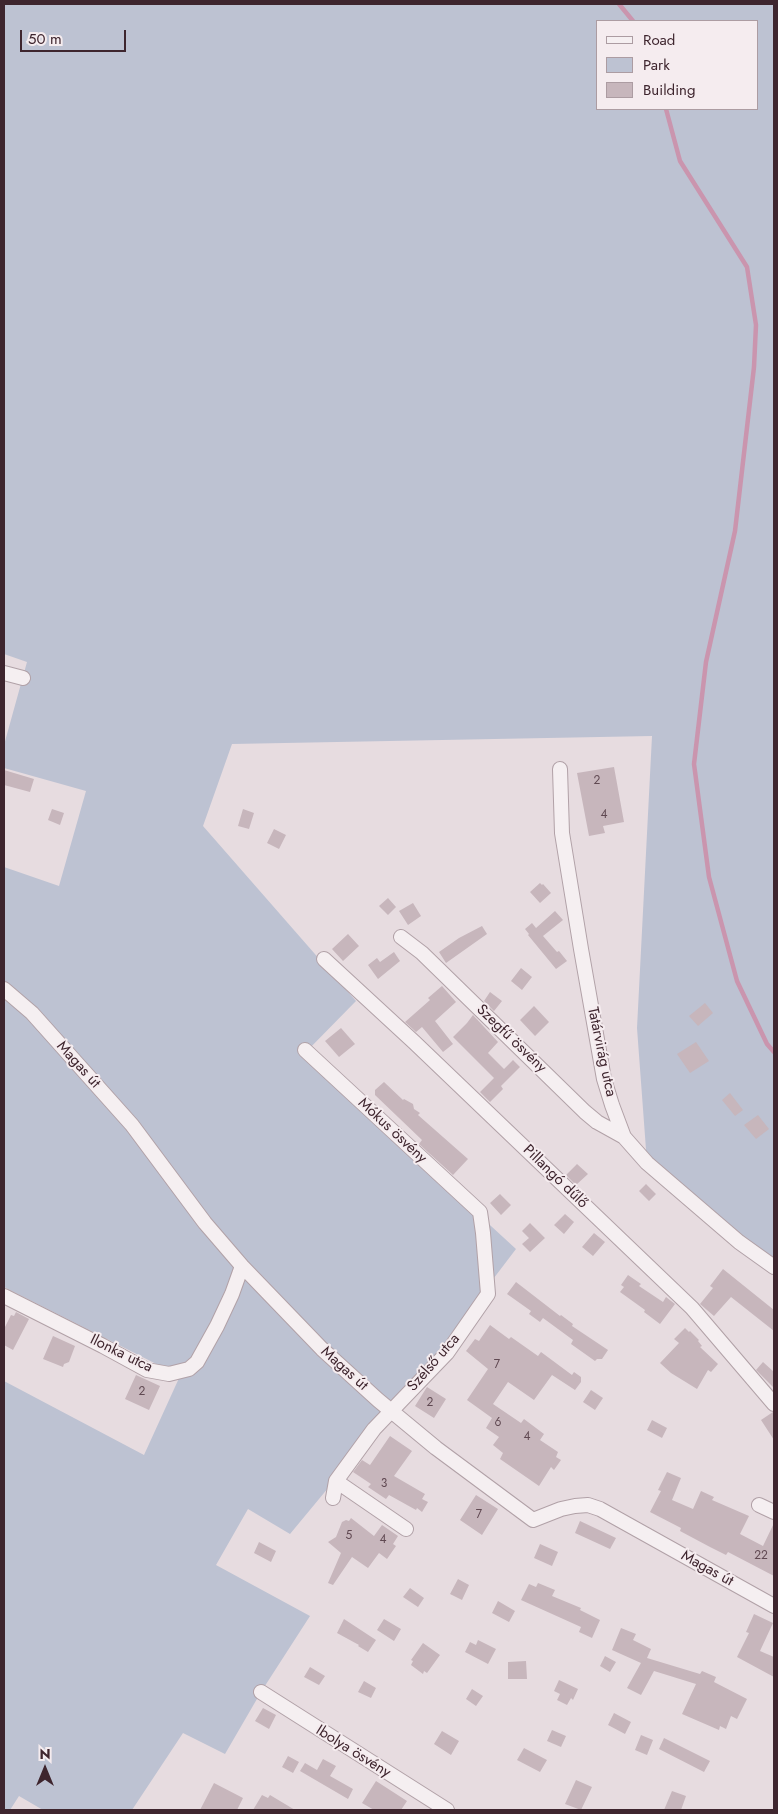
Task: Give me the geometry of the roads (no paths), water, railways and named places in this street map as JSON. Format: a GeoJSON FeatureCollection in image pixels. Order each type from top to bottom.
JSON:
{"type":"FeatureCollection","features":[{"type":"Feature","properties":{"kind":"street"},"geometry":{"type":"LineString","coordinates":[[4,673],[23,678]]}},
{"type":"Feature","properties":{"kind":"street","name":"Tatárvirág utca"},"geometry":{"type":"LineString","coordinates":[[560,769],[562,833],[582,958],[604,1079],[624,1137],[648,1163],[739,1242],[774,1267]]}},
{"type":"Feature","properties":{"kind":"street","name":"Szegfű ösvény"},"geometry":{"type":"LineString","coordinates":[[402,937],[422,952],[586,1112],[604,1126],[624,1137]]}},
{"type":"Feature","properties":{"kind":"street","name":"Pillangó dűlő"},"geometry":{"type":"LineString","coordinates":[[324,959],[692,1308],[774,1404]]}},
{"type":"Feature","properties":{"kind":"street","name":"Magas út"},"geometry":{"type":"LineString","coordinates":[[4,989],[32,1013],[132,1125],[205,1223],[242,1266],[322,1349],[436,1448],[533,1520],[561,1509],[575,1506],[588,1505],[600,1509],[774,1606]]}},
{"type":"Feature","properties":{"kind":"street","name":"Mókus ösvény"},"geometry":{"type":"LineString","coordinates":[[305,1050],[480,1212]]}},
{"type":"Feature","properties":{"kind":"street","name":"Szélső utca"},"geometry":{"type":"LineString","coordinates":[[333,1498],[336,1481],[374,1429],[446,1353],[488,1294],[480,1212]]}},
{"type":"Feature","properties":{"kind":"street","name":"Ilonka utca"},"geometry":{"type":"LineString","coordinates":[[4,1296],[148,1370],[169,1374],[189,1369],[197,1362],[228,1302],[242,1266]]}},
{"type":"Feature","properties":{"kind":"street"},"geometry":{"type":"LineString","coordinates":[[336,1481],[406,1529]]}},
{"type":"Feature","properties":{"kind":"street"},"geometry":{"type":"LineString","coordinates":[[760,1504],[774,1512]]}},
{"type":"Feature","properties":{"kind":"street","name":"Ibolya ösvény"},"geometry":{"type":"LineString","coordinates":[[261,1692],[447,1810]]}},
{"type":"Feature","properties":{"kind":"waterway"},"geometry":{"type":"LineString","coordinates":[[619,4],[632,20]]}},
{"type":"Feature","properties":{"kind":"waterway"},"geometry":{"type":"LineString","coordinates":[[666,110],[680,161],[747,267],[756,325],[754,367],[735,531],[706,662],[694,764],[709,877],[737,981],[767,1044],[774,1052]]}}]}
